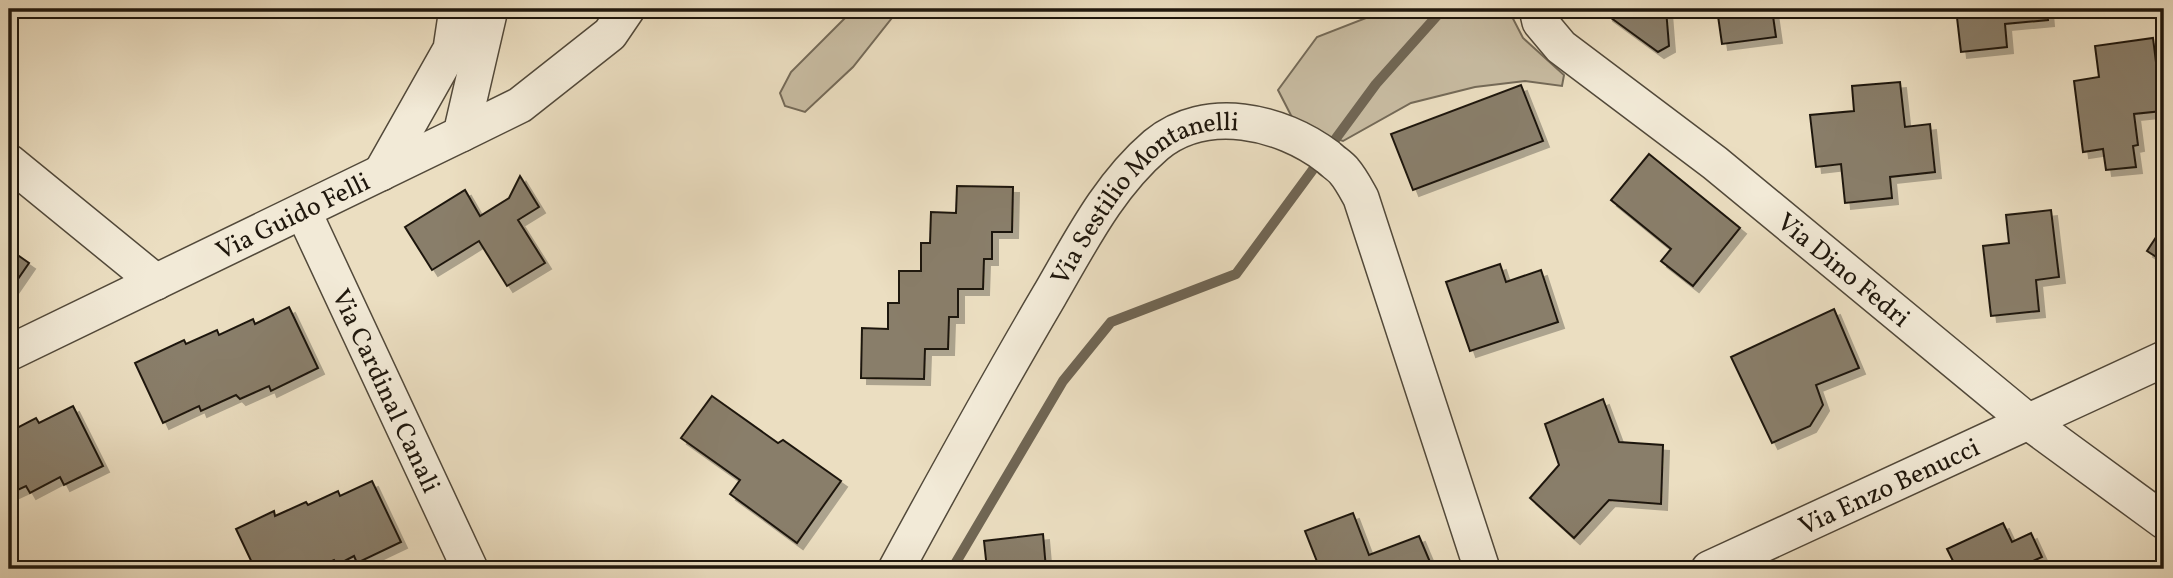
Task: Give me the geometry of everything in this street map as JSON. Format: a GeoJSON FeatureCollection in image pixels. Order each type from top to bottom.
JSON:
{"type":"FeatureCollection","features":[{"type":"Feature","properties":{"kind":"street"},"geometry":{"type":"LineString","coordinates":[[381,173],[451,49],[457,9]]}},
{"type":"Feature","properties":{"kind":"street"},"geometry":{"type":"LineString","coordinates":[[461,134],[490,9]]}},
{"type":"Feature","properties":{"kind":"street"},"geometry":{"type":"LineString","coordinates":[[461,134],[520,105],[610,34],[627,9]]}},
{"type":"Feature","properties":{"kind":"street","name":"Via Dino Fedri"},"geometry":{"type":"LineString","coordinates":[[1537,9],[1540,22],[1561,47],[1715,163],[2030,423],[2164,521]]}},
{"type":"Feature","properties":{"kind":"street","name":"Via Sestilio Montanelli"},"geometry":{"type":"LineString","coordinates":[[896,569],[1020,345],[1108,196],[1156,145],[1179,130],[1201,124],[1243,121],[1285,131],[1314,147],[1343,170],[1361,198],[1482,569]]}},
{"type":"Feature","properties":{"kind":"street","name":"Via Guido Felli"},"geometry":{"type":"LineString","coordinates":[[9,353],[461,134]]}},
{"type":"Feature","properties":{"kind":"street"},"geometry":{"type":"LineString","coordinates":[[9,162],[156,282]]}},
{"type":"Feature","properties":{"kind":"street","name":"Via Cardinal Canali"},"geometry":{"type":"LineString","coordinates":[[303,211],[470,569]]}},
{"type":"Feature","properties":{"kind":"street","name":"Via Enzo Benucci"},"geometry":{"type":"LineString","coordinates":[[1709,569],[2164,359]]}},
{"type":"Feature","properties":{"kind":"shaded area"},"geometry":{"type":"Polygon","coordinates":[[[854,9],[899,9],[853,67],[805,112],[785,106],[780,93],[791,72],[854,9]]]}},
{"type":"Feature","properties":{"kind":"shaded area"},"geometry":{"type":"Polygon","coordinates":[[[1389,9],[1508,9],[1523,38],[1564,75],[1562,86],[1525,81],[1475,87],[1411,103],[1343,141],[1297,127],[1278,90],[1317,37],[1389,9]]]}},
{"type":"Feature","properties":{"kind":"building"},"geometry":{"type":"Polygon","coordinates":[[[1606,9],[1666,9],[1669,46],[1658,52],[1607,15],[1606,9]]]}},
{"type":"Feature","properties":{"kind":"building"},"geometry":{"type":"Polygon","coordinates":[[[1717,9],[1772,9],[1776,37],[1722,44],[1717,9]]]}},
{"type":"Feature","properties":{"kind":"building"},"geometry":{"type":"Polygon","coordinates":[[[1956,9],[2047,9],[2048,20],[2005,24],[2007,47],[1961,52],[1956,9]]]}},
{"type":"Feature","properties":{"kind":"building"},"geometry":{"type":"Polygon","coordinates":[[[2153,38],[2162,111],[2134,114],[2138,145],[2133,146],[2136,167],[2106,170],[2103,149],[2083,152],[2074,81],[2099,77],[2095,46],[2153,38]]]}},
{"type":"Feature","properties":{"kind":"building"},"geometry":{"type":"Polygon","coordinates":[[[1900,82],[1905,127],[1930,124],[1935,172],[1890,177],[1892,198],[1845,203],[1841,164],[1816,167],[1810,115],[1854,111],[1852,86],[1900,82]]]}},
{"type":"Feature","properties":{"kind":"building"},"geometry":{"type":"Polygon","coordinates":[[[1521,85],[1543,141],[1413,190],[1391,134],[1521,85]]]}},
{"type":"Feature","properties":{"kind":"building"},"geometry":{"type":"Polygon","coordinates":[[[1649,154],[1740,228],[1693,286],[1661,261],[1671,249],[1611,200],[1649,154]]]}},
{"type":"Feature","properties":{"kind":"building"},"geometry":{"type":"Polygon","coordinates":[[[520,176],[539,207],[518,220],[545,263],[507,286],[479,241],[432,270],[405,227],[465,190],[480,216],[509,198],[520,176]]]}},
{"type":"Feature","properties":{"kind":"building"},"geometry":{"type":"Polygon","coordinates":[[[957,186],[1013,187],[1012,232],[992,232],[992,259],[984,259],[983,289],[958,289],[958,317],[949,317],[948,349],[925,349],[924,379],[861,378],[862,328],[888,329],[888,303],[899,303],[899,271],[921,271],[921,243],[930,243],[931,212],[956,213],[957,186]]]}},
{"type":"Feature","properties":{"kind":"building"},"geometry":{"type":"Polygon","coordinates":[[[2051,210],[2059,277],[2036,280],[2039,311],[1991,316],[1983,246],[2009,243],[2006,215],[2051,210]]]}},
{"type":"Feature","properties":{"kind":"building"},"geometry":{"type":"Polygon","coordinates":[[[2164,225],[2164,262],[2147,251],[2164,225]]]}},
{"type":"Feature","properties":{"kind":"building"},"geometry":{"type":"Polygon","coordinates":[[[9,249],[29,263],[9,292],[9,249]]]}},
{"type":"Feature","properties":{"kind":"building"},"geometry":{"type":"Polygon","coordinates":[[[1500,264],[1506,282],[1541,270],[1558,322],[1470,351],[1446,282],[1500,264]]]}},
{"type":"Feature","properties":{"kind":"building"},"geometry":{"type":"Polygon","coordinates":[[[289,307],[318,368],[271,391],[269,386],[240,399],[236,395],[201,411],[199,406],[163,423],[135,363],[184,340],[186,344],[217,330],[219,335],[253,319],[255,324],[289,307]]]}},
{"type":"Feature","properties":{"kind":"building"},"geometry":{"type":"Polygon","coordinates":[[[1834,309],[1859,368],[1816,385],[1823,405],[1810,426],[1772,443],[1731,357],[1834,309]]]}},
{"type":"Feature","properties":{"kind":"building"},"geometry":{"type":"Polygon","coordinates":[[[712,396],[778,443],[783,440],[841,481],[797,543],[730,494],[740,480],[681,438],[712,396]]]}},
{"type":"Feature","properties":{"kind":"building"},"geometry":{"type":"Polygon","coordinates":[[[1603,399],[1619,442],[1663,445],[1661,504],[1609,500],[1574,538],[1530,498],[1559,465],[1545,424],[1603,399]]]}},
{"type":"Feature","properties":{"kind":"building"},"geometry":{"type":"Polygon","coordinates":[[[73,406],[103,466],[64,485],[60,477],[30,493],[26,486],[9,494],[9,432],[36,418],[39,423],[73,406]]]}},
{"type":"Feature","properties":{"kind":"building"},"geometry":{"type":"Polygon","coordinates":[[[372,481],[401,542],[357,563],[354,556],[337,565],[334,560],[314,569],[255,569],[236,529],[274,511],[275,516],[338,491],[340,496],[372,481]]]}},
{"type":"Feature","properties":{"kind":"building"},"geometry":{"type":"Polygon","coordinates":[[[1353,513],[1369,555],[1419,536],[1433,569],[1320,569],[1305,531],[1353,513]]]}},
{"type":"Feature","properties":{"kind":"building"},"geometry":{"type":"Polygon","coordinates":[[[2003,523],[2012,542],[2031,533],[2042,557],[2015,569],[1957,569],[1947,549],[2003,523]]]}},
{"type":"Feature","properties":{"kind":"building"},"geometry":{"type":"Polygon","coordinates":[[[1043,534],[1046,569],[987,569],[984,541],[1043,534]]]}},
{"type":"Feature","properties":{"kind":"waterway"},"geometry":{"type":"LineString","coordinates":[[952,569],[1063,381],[1111,322],[1236,274],[1376,84],[1443,9]]}}]}
